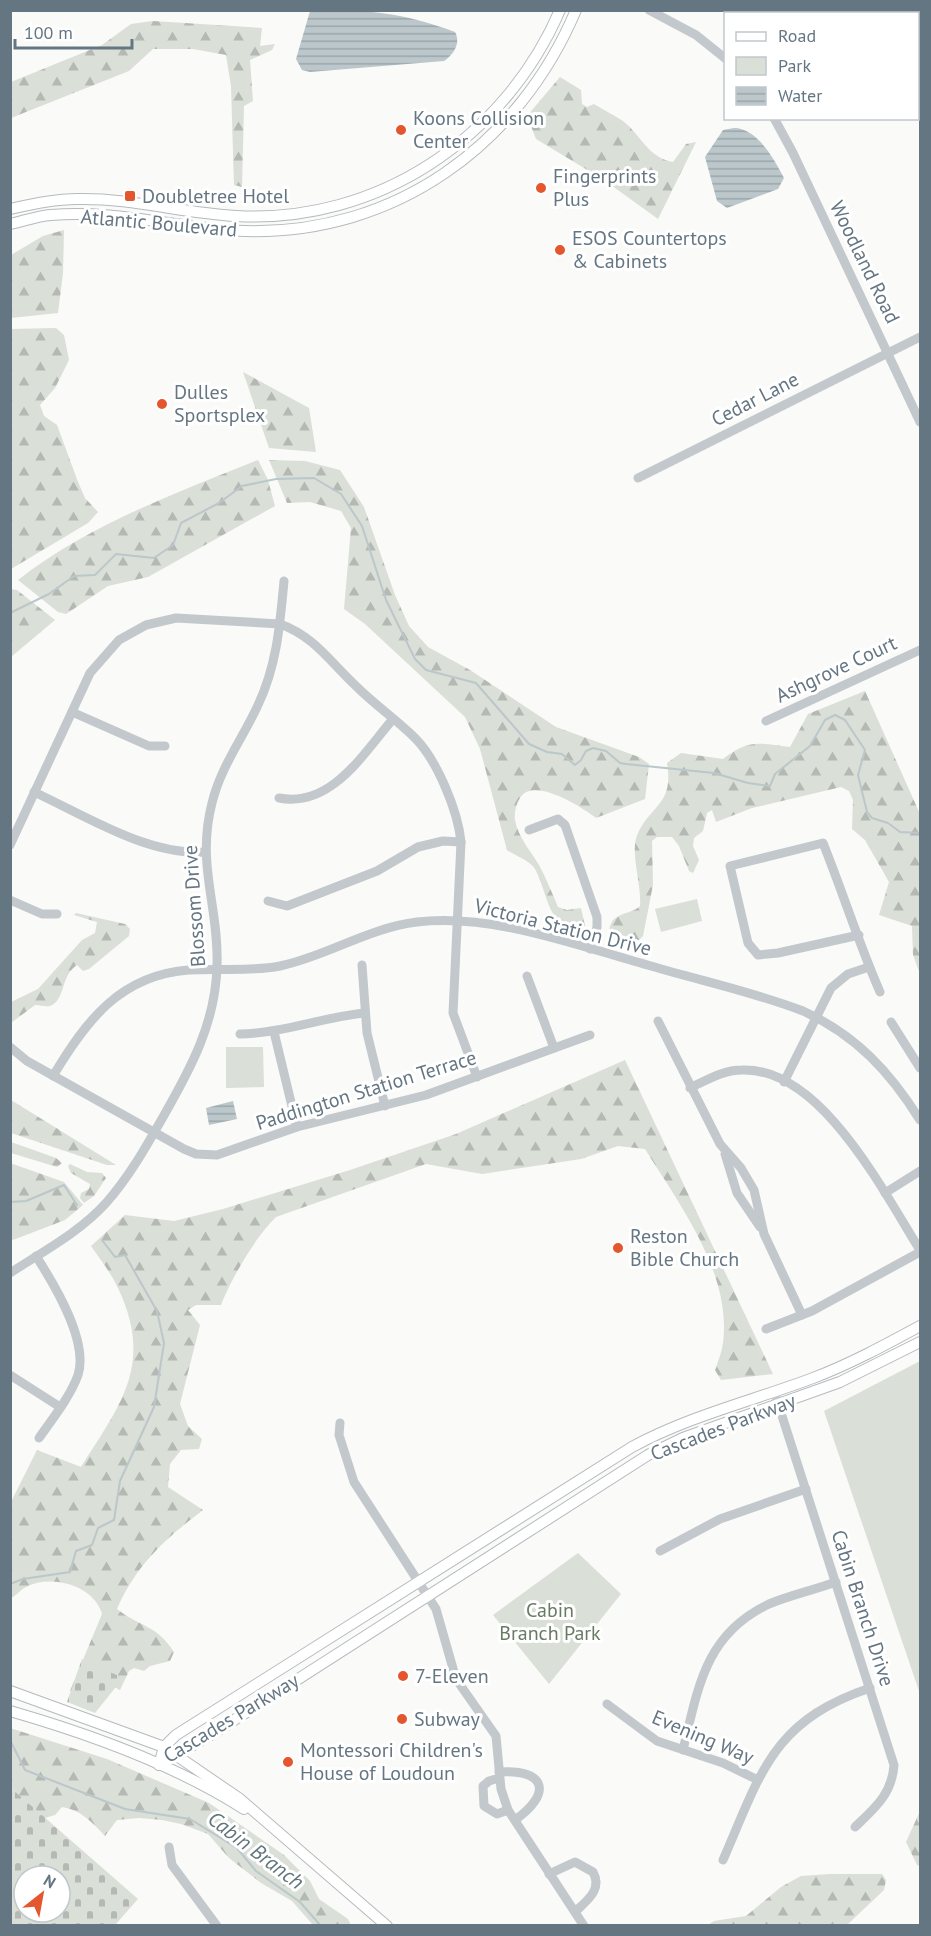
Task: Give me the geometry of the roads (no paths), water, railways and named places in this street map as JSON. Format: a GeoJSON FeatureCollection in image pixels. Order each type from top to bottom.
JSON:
{"type":"FeatureCollection","features":[{"type":"Feature","properties":{"kind":"main road","name":"Atlantic Boulevard"},"geometry":{"type":"LineString","coordinates":[[10,209],[38,203],[78,199],[256,217],[324,209],[368,196],[394,186],[426,168],[458,146],[487,120],[530,69],[561,10]]}},
{"type":"Feature","properties":{"kind":"main road","name":"Atlantic Boulevard"},"geometry":{"type":"LineString","coordinates":[[10,224],[50,215],[88,215],[129,217],[223,230],[268,231],[335,221],[378,208],[438,178],[469,156],[498,130],[538,82],[560,47],[576,10]]}},
{"type":"Feature","properties":{"kind":"main road","name":"Cascades Parkway"},"geometry":{"type":"LineString","coordinates":[[159,1765],[164,1747],[176,1735],[632,1447],[679,1424],[862,1357],[921,1326]]}},
{"type":"Feature","properties":{"kind":"main road","name":"Cascades Parkway"},"geometry":{"type":"LineString","coordinates":[[159,1765],[648,1455],[683,1438],[778,1405],[859,1373],[921,1342]]}},
{"type":"Feature","properties":{"kind":"main road"},"geometry":{"type":"LineString","coordinates":[[10,1692],[164,1747],[227,1789],[387,1926]]}},
{"type":"Feature","properties":{"kind":"main road"},"geometry":{"type":"LineString","coordinates":[[10,1711],[159,1765],[196,1782],[242,1808],[281,1836]]}},
{"type":"Feature","properties":{"kind":"street"},"geometry":{"type":"LineString","coordinates":[[649,10],[696,35],[724,57]]}},
{"type":"Feature","properties":{"kind":"street","name":"Woodland Road"},"geometry":{"type":"LineString","coordinates":[[775,120],[921,422]]}},
{"type":"Feature","properties":{"kind":"street","name":"Cedar Lane"},"geometry":{"type":"LineString","coordinates":[[638,478],[921,337]]}},
{"type":"Feature","properties":{"kind":"street","name":"Blossom Drive"},"geometry":{"type":"LineString","coordinates":[[10,1273],[74,1230],[106,1203],[131,1172],[199,1051],[212,1012],[217,970],[216,938],[206,874],[207,827],[217,784],[267,685],[280,624],[284,581]]}},
{"type":"Feature","properties":{"kind":"street"},"geometry":{"type":"LineString","coordinates":[[10,844],[99,660],[120,640],[146,625],[192,617],[280,624],[296,630],[315,642],[358,688],[416,739],[433,762],[456,817],[461,842],[453,1013],[477,1077]]}},
{"type":"Feature","properties":{"kind":"street","name":"Ashgrove Court"},"geometry":{"type":"LineString","coordinates":[[766,721],[921,650]]}},
{"type":"Feature","properties":{"kind":"street"},"geometry":{"type":"LineString","coordinates":[[72,712],[149,746],[165,746]]}},
{"type":"Feature","properties":{"kind":"street"},"geometry":{"type":"LineString","coordinates":[[279,798],[293,801],[307,799],[334,784],[393,719]]}},
{"type":"Feature","properties":{"kind":"street"},"geometry":{"type":"LineString","coordinates":[[34,792],[151,846],[179,852],[205,852]]}},
{"type":"Feature","properties":{"kind":"street"},"geometry":{"type":"LineString","coordinates":[[529,830],[558,819],[565,825],[597,917],[590,949]]}},
{"type":"Feature","properties":{"kind":"street"},"geometry":{"type":"LineString","coordinates":[[268,901],[287,906],[377,872],[418,847],[437,842],[461,842]]}},
{"type":"Feature","properties":{"kind":"street"},"geometry":{"type":"LineString","coordinates":[[859,935],[771,955],[758,955],[748,943],[730,866],[824,843],[859,935],[869,967],[880,992]]}},
{"type":"Feature","properties":{"kind":"street"},"geometry":{"type":"LineString","coordinates":[[10,900],[42,914],[57,914]]}},
{"type":"Feature","properties":{"kind":"street","name":"Victoria Station Drive"},"geometry":{"type":"LineString","coordinates":[[53,1076],[87,1023],[125,991],[172,973],[279,966],[324,953],[359,938],[397,926],[457,920],[497,926],[590,949],[784,1004],[816,1017],[850,1037],[878,1062],[921,1120]]}},
{"type":"Feature","properties":{"kind":"street"},"geometry":{"type":"LineString","coordinates":[[362,965],[367,1033],[385,1106]]}},
{"type":"Feature","properties":{"kind":"street"},"geometry":{"type":"LineString","coordinates":[[784,1082],[816,1017],[837,981],[848,974],[869,967]]}},
{"type":"Feature","properties":{"kind":"street"},"geometry":{"type":"LineString","coordinates":[[527,976],[554,1048]]}},
{"type":"Feature","properties":{"kind":"street"},"geometry":{"type":"LineString","coordinates":[[240,1034],[273,1032],[365,1013]]}},
{"type":"Feature","properties":{"kind":"street"},"geometry":{"type":"LineString","coordinates":[[658,1021],[720,1144],[737,1193],[764,1234],[802,1315]]}},
{"type":"Feature","properties":{"kind":"street"},"geometry":{"type":"LineString","coordinates":[[891,1022],[921,1068]]}},
{"type":"Feature","properties":{"kind":"street"},"geometry":{"type":"LineString","coordinates":[[273,1032],[297,1127]]}},
{"type":"Feature","properties":{"kind":"street","name":"Paddington Station Terrace"},"geometry":{"type":"LineString","coordinates":[[10,1047],[53,1076],[154,1133],[184,1149],[207,1155],[228,1153],[297,1127],[426,1095],[590,1035]]}},
{"type":"Feature","properties":{"kind":"street"},"geometry":{"type":"LineString","coordinates":[[690,1088],[721,1074],[744,1070],[766,1073],[813,1101],[838,1124],[921,1251],[802,1315],[766,1329]]}},
{"type":"Feature","properties":{"kind":"street"},"geometry":{"type":"LineString","coordinates":[[720,1144],[744,1173],[754,1190],[764,1234]]}},
{"type":"Feature","properties":{"kind":"street"},"geometry":{"type":"LineString","coordinates":[[885,1193],[921,1171]]}},
{"type":"Feature","properties":{"kind":"street"},"geometry":{"type":"LineString","coordinates":[[36,1256],[73,1328],[80,1350],[78,1375],[39,1438]]}},
{"type":"Feature","properties":{"kind":"street"},"geometry":{"type":"LineString","coordinates":[[10,1375],[60,1407]]}},
{"type":"Feature","properties":{"kind":"street","name":"Cabin Branch Drive"},"geometry":{"type":"LineString","coordinates":[[774,1391],[892,1757],[893,1780],[880,1803],[855,1827]]}},
{"type":"Feature","properties":{"kind":"street"},"geometry":{"type":"LineString","coordinates":[[340,1423],[339,1435],[354,1482],[442,1621],[456,1679],[496,1736],[499,1775],[508,1810],[584,1926]]}},
{"type":"Feature","properties":{"kind":"street"},"geometry":{"type":"LineString","coordinates":[[660,1551],[720,1519],[806,1489]]}},
{"type":"Feature","properties":{"kind":"street"},"geometry":{"type":"LineString","coordinates":[[683,1750],[705,1667],[725,1637],[739,1623],[771,1604],[836,1582]]}},
{"type":"Feature","properties":{"kind":"street"},"geometry":{"type":"LineString","coordinates":[[723,1860],[758,1780],[779,1744],[801,1722],[845,1696],[870,1688]]}},
{"type":"Feature","properties":{"kind":"street","name":"Evening Way"},"geometry":{"type":"LineString","coordinates":[[607,1704],[644,1734],[723,1763],[758,1780]]}},
{"type":"Feature","properties":{"kind":"street"},"geometry":{"type":"LineString","coordinates":[[508,1810],[492,1813],[484,1806],[483,1786],[499,1775],[524,1772],[531,1774],[538,1785],[539,1796],[533,1808],[515,1820]]}},
{"type":"Feature","properties":{"kind":"street"},"geometry":{"type":"LineString","coordinates":[[169,1847],[172,1865],[217,1926]]}},
{"type":"Feature","properties":{"kind":"street"},"geometry":{"type":"LineString","coordinates":[[549,1874],[575,1862],[585,1865],[593,1872],[597,1884],[595,1889],[589,1899],[574,1912]]}},
{"type":"Feature","properties":{"kind":"water"},"geometry":{"type":"Polygon","coordinates":[[[310,11],[350,11],[400,16],[455,32],[457,44],[451,55],[444,61],[310,72],[302,70],[296,59],[310,11]]]}},
{"type":"Feature","properties":{"kind":"water"},"geometry":{"type":"Polygon","coordinates":[[[734,128],[750,133],[764,146],[784,178],[778,189],[727,208],[717,201],[705,157],[723,130],[734,128]]]}},
{"type":"Feature","properties":{"kind":"water"},"geometry":{"type":"Polygon","coordinates":[[[233,1101],[237,1119],[209,1125],[206,1108],[233,1101]]]}},
{"type":"Feature","properties":{"kind":"waterway"},"geometry":{"type":"LineString","coordinates":[[10,613],[49,594],[74,576],[95,575],[116,554],[154,558],[173,545],[181,523],[219,503],[242,486],[276,479],[314,478],[341,494],[362,526],[386,600],[415,659],[426,670],[476,683],[529,744],[547,752],[562,754],[575,765],[586,751],[593,748],[606,751],[620,763],[714,773],[748,783],[770,786],[775,774],[810,746],[825,720],[835,715],[845,720],[865,750],[858,775],[867,812],[872,818],[888,823],[900,832],[920,833]]}},
{"type":"Feature","properties":{"kind":"waterway","name":"Cabin Branch"},"geometry":{"type":"LineString","coordinates":[[10,1202],[26,1201],[64,1185],[77,1205]]}},
{"type":"Feature","properties":{"kind":"waterway","name":"Cabin Branch"},"geometry":{"type":"LineString","coordinates":[[10,1584],[23,1579],[70,1572],[76,1551],[92,1545],[98,1528],[114,1520],[120,1481],[154,1407],[164,1343],[157,1311],[125,1255],[115,1257],[102,1240]]}},
{"type":"Feature","properties":{"kind":"waterway","name":"Cabin Branch"},"geometry":{"type":"LineString","coordinates":[[10,1740],[25,1770],[125,1809],[190,1819],[237,1848],[256,1871],[300,1902],[321,1926]]}},
{"type":"Feature","properties":{"kind":"place","name":"Koons Collision Center"},"geometry":{"type":"Point","coordinates":[401,130]}},
{"type":"Feature","properties":{"kind":"place","name":"Fingerprints Plus"},"geometry":{"type":"Point","coordinates":[541,188]}},
{"type":"Feature","properties":{"kind":"place","name":"Doubletree Hotel"},"geometry":{"type":"Point","coordinates":[130,196]}},
{"type":"Feature","properties":{"kind":"place","name":"ESOS Countertops & Cabinets"},"geometry":{"type":"Point","coordinates":[560,250]}},
{"type":"Feature","properties":{"kind":"place","name":"Dulles Sportsplex"},"geometry":{"type":"Point","coordinates":[162,404]}},
{"type":"Feature","properties":{"kind":"place","name":"Reston Bible Church"},"geometry":{"type":"Point","coordinates":[618,1248]}},
{"type":"Feature","properties":{"kind":"place","name":"7-Eleven"},"geometry":{"type":"Point","coordinates":[403,1676]}},
{"type":"Feature","properties":{"kind":"place","name":"Subway"},"geometry":{"type":"Point","coordinates":[402,1719]}},
{"type":"Feature","properties":{"kind":"place","name":"Montessori Children's House of Loudoun"},"geometry":{"type":"Point","coordinates":[288,1762]}},
{"type":"Feature","properties":{"kind":"park label","name":"Cabin Branch Park"},"geometry":{"type":"Point","coordinates":[550,1622]}}]}
